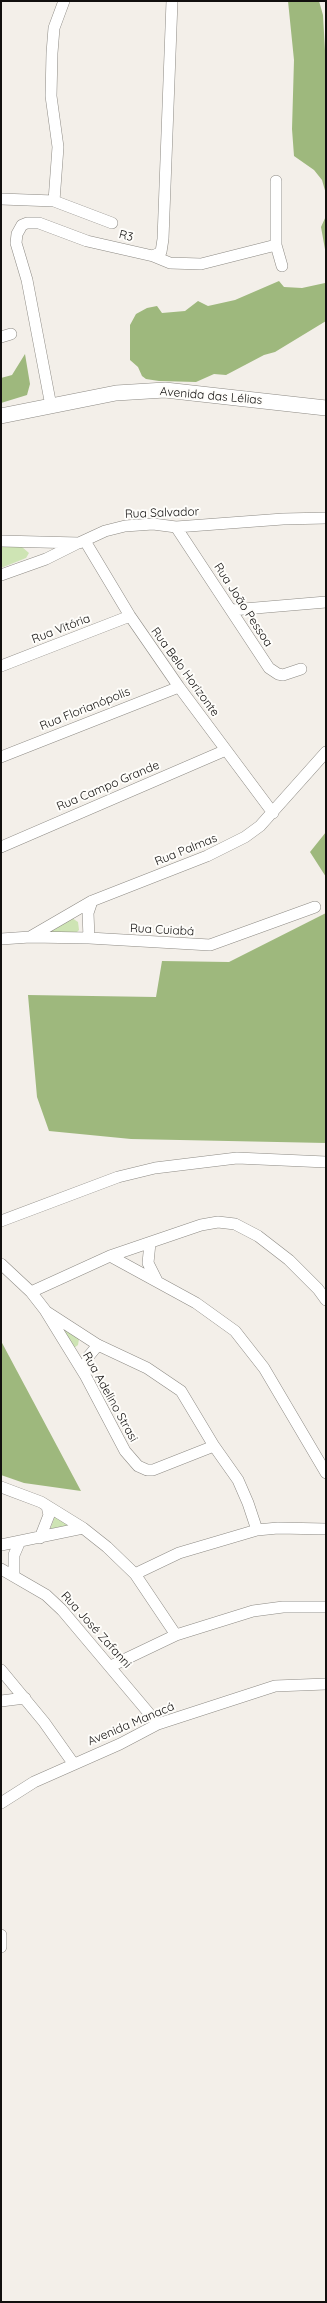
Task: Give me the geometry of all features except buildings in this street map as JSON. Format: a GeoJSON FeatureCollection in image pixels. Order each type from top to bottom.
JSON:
{"type":"FeatureCollection","features":[{"type":"Feature","properties":{"kind":"street"},"geometry":{"type":"LineString","coordinates":[[54,201],[58,147],[51,96],[52,53],[54,28],[64,1]]}},
{"type":"Feature","properties":{"kind":"street"},"geometry":{"type":"LineString","coordinates":[[153,256],[160,252],[163,239],[172,1]]}},
{"type":"Feature","properties":{"kind":"street"},"geometry":{"type":"LineString","coordinates":[[276,181],[276,245],[282,266]]}},
{"type":"Feature","properties":{"kind":"street"},"geometry":{"type":"LineString","coordinates":[[1,199],[54,201],[112,223]]}},
{"type":"Feature","properties":{"kind":"street","name":"R3"},"geometry":{"type":"LineString","coordinates":[[51,406],[27,280],[16,243],[19,228],[27,223],[39,223],[87,241],[153,256]]}},
{"type":"Feature","properties":{"kind":"street"},"geometry":{"type":"LineString","coordinates":[[153,256],[170,263],[201,264],[276,245]]}},
{"type":"Feature","properties":{"kind":"street","name":"Avenida das Lélias"},"geometry":{"type":"LineString","coordinates":[[1,416],[116,393],[165,390],[326,408]]}},
{"type":"Feature","properties":{"kind":"street","name":"Rua Salvador"},"geometry":{"type":"LineString","coordinates":[[1,541],[82,542],[105,531],[125,526],[153,524],[176,527],[283,519],[326,518]]}},
{"type":"Feature","properties":{"kind":"street","name":"Rua João Pessoa"},"geometry":{"type":"LineString","coordinates":[[176,527],[274,672],[283,675],[301,669]]}},
{"type":"Feature","properties":{"kind":"street"},"geometry":{"type":"LineString","coordinates":[[31,542],[36,549],[36,563]]}},
{"type":"Feature","properties":{"kind":"street"},"geometry":{"type":"LineString","coordinates":[[1,575],[36,563],[82,542]]}},
{"type":"Feature","properties":{"kind":"street","name":"Rua Belo Horizonte"},"geometry":{"type":"LineString","coordinates":[[82,542],[130,616],[179,687],[272,812]]}},
{"type":"Feature","properties":{"kind":"street"},"geometry":{"type":"LineString","coordinates":[[232,610],[326,602]]}},
{"type":"Feature","properties":{"kind":"street","name":"Rua Vitória"},"geometry":{"type":"LineString","coordinates":[[1,666],[130,616]]}},
{"type":"Feature","properties":{"kind":"street","name":"Rua Florianópolis"},"geometry":{"type":"LineString","coordinates":[[1,757],[179,687]]}},
{"type":"Feature","properties":{"kind":"street","name":"Rua Campo Grande"},"geometry":{"type":"LineString","coordinates":[[1,847],[226,750]]}},
{"type":"Feature","properties":{"kind":"street","name":"Rua Palmas"},"geometry":{"type":"LineString","coordinates":[[30,937],[92,901],[228,846],[252,833],[326,752]]}},
{"type":"Feature","properties":{"kind":"street"},"geometry":{"type":"LineString","coordinates":[[89,938],[88,913],[92,901]]}},
{"type":"Feature","properties":{"kind":"street","name":"Rua Cuiabá"},"geometry":{"type":"LineString","coordinates":[[1,939],[30,937],[89,938],[210,945],[315,908]]}},
{"type":"Feature","properties":{"kind":"street"},"geometry":{"type":"LineString","coordinates":[[1,1221],[118,1177],[155,1168],[237,1158],[326,1162]]}},
{"type":"Feature","properties":{"kind":"street"},"geometry":{"type":"LineString","coordinates":[[31,1292],[110,1256],[201,1225],[218,1222],[234,1224],[258,1236],[289,1260],[326,1300]]}},
{"type":"Feature","properties":{"kind":"street"},"geometry":{"type":"LineString","coordinates":[[150,1243],[147,1254],[148,1263],[157,1282]]}},
{"type":"Feature","properties":{"kind":"street"},"geometry":{"type":"LineString","coordinates":[[110,1256],[196,1303],[235,1330],[244,1340],[279,1392],[326,1473]]}},
{"type":"Feature","properties":{"kind":"street"},"geometry":{"type":"LineString","coordinates":[[1,1264],[31,1292],[45,1310],[98,1345],[147,1368],[181,1391],[214,1446],[238,1480],[257,1530]]}},
{"type":"Feature","properties":{"kind":"street","name":"Rua Adelino Strasi"},"geometry":{"type":"LineString","coordinates":[[45,1310],[85,1375],[125,1451],[141,1469],[153,1470],[214,1446]]}},
{"type":"Feature","properties":{"kind":"street"},"geometry":{"type":"LineString","coordinates":[[85,1375],[88,1357],[98,1345]]}},
{"type":"Feature","properties":{"kind":"street"},"geometry":{"type":"LineString","coordinates":[[1,1487],[47,1506],[83,1528],[107,1547],[135,1574],[176,1635]]}},
{"type":"Feature","properties":{"kind":"street"},"geometry":{"type":"LineString","coordinates":[[40,1538],[48,1519],[47,1506]]}},
{"type":"Feature","properties":{"kind":"street"},"geometry":{"type":"LineString","coordinates":[[1,1546],[83,1528]]}},
{"type":"Feature","properties":{"kind":"street"},"geometry":{"type":"LineString","coordinates":[[135,1574],[179,1553],[257,1530],[278,1528],[326,1529]]}},
{"type":"Feature","properties":{"kind":"street"},"geometry":{"type":"LineString","coordinates":[[14,1575],[14,1555],[20,1541]]}},
{"type":"Feature","properties":{"kind":"street","name":"Rua José Zafanni"},"geometry":{"type":"LineString","coordinates":[[1,1569],[14,1575],[46,1595],[112,1666],[158,1724]]}},
{"type":"Feature","properties":{"kind":"street"},"geometry":{"type":"LineString","coordinates":[[112,1666],[176,1635],[259,1610],[283,1607],[326,1607]]}},
{"type":"Feature","properties":{"kind":"street"},"geometry":{"type":"LineString","coordinates":[[1,1670],[58,1740],[73,1763]]}},
{"type":"Feature","properties":{"kind":"street","name":"Avenida Manacá"},"geometry":{"type":"LineString","coordinates":[[1,1803],[34,1782],[73,1763],[120,1744],[158,1724],[275,1686],[326,1684]]}},
{"type":"Feature","properties":{"kind":"street"},"geometry":{"type":"LineString","coordinates":[[1,1701],[25,1698]]}},
{"type":"Feature","properties":{"kind":"street"},"geometry":{"type":"LineString","coordinates":[[1,1935],[1,1947]]}},
{"type":"Feature","properties":{"kind":"green space"},"geometry":{"type":"Polygon","coordinates":[[[288,1],[319,1],[323,15],[326,68],[326,194],[322,180],[314,170],[294,156],[292,129],[294,60],[288,1]]]}},
{"type":"Feature","properties":{"kind":"green space"},"geometry":{"type":"Polygon","coordinates":[[[326,216],[326,255],[321,227],[326,216]]]}},
{"type":"Feature","properties":{"kind":"green space"},"geometry":{"type":"Polygon","coordinates":[[[326,255],[326,321],[275,352],[264,355],[226,375],[214,374],[196,382],[159,381],[146,379],[142,376],[138,367],[130,360],[130,325],[136,314],[147,308],[157,306],[162,313],[185,311],[198,301],[208,306],[235,300],[279,281],[284,287],[302,288],[325,283],[326,255]]]}},
{"type":"Feature","properties":{"kind":"green space"},"geometry":{"type":"Polygon","coordinates":[[[25,354],[30,384],[27,395],[1,403],[1,378],[12,375],[25,354]]]}},
{"type":"Feature","properties":{"kind":"green space"},"geometry":{"type":"Polygon","coordinates":[[[1,546],[22,547],[29,553],[26,558],[1,568],[1,546]]]}},
{"type":"Feature","properties":{"kind":"green space"},"geometry":{"type":"Polygon","coordinates":[[[326,832],[326,877],[310,852],[326,832]]]}},
{"type":"Feature","properties":{"kind":"green space"},"geometry":{"type":"Polygon","coordinates":[[[326,913],[326,1143],[131,1139],[49,1131],[37,1097],[28,995],[156,997],[162,961],[229,962],[326,913]]]}},
{"type":"Feature","properties":{"kind":"green space"},"geometry":{"type":"Polygon","coordinates":[[[72,918],[78,922],[79,930],[75,934],[48,934],[45,928],[72,918]]]}},
{"type":"Feature","properties":{"kind":"green space"},"geometry":{"type":"Polygon","coordinates":[[[63,1328],[79,1339],[78,1345],[71,1350],[53,1329],[63,1328]]]}},
{"type":"Feature","properties":{"kind":"green space"},"geometry":{"type":"Polygon","coordinates":[[[1,1341],[81,1491],[24,1483],[1,1475],[1,1341]]]}},
{"type":"Feature","properties":{"kind":"green space"},"geometry":{"type":"Polygon","coordinates":[[[55,1516],[68,1523],[67,1526],[50,1530],[55,1516]]]}}]}
